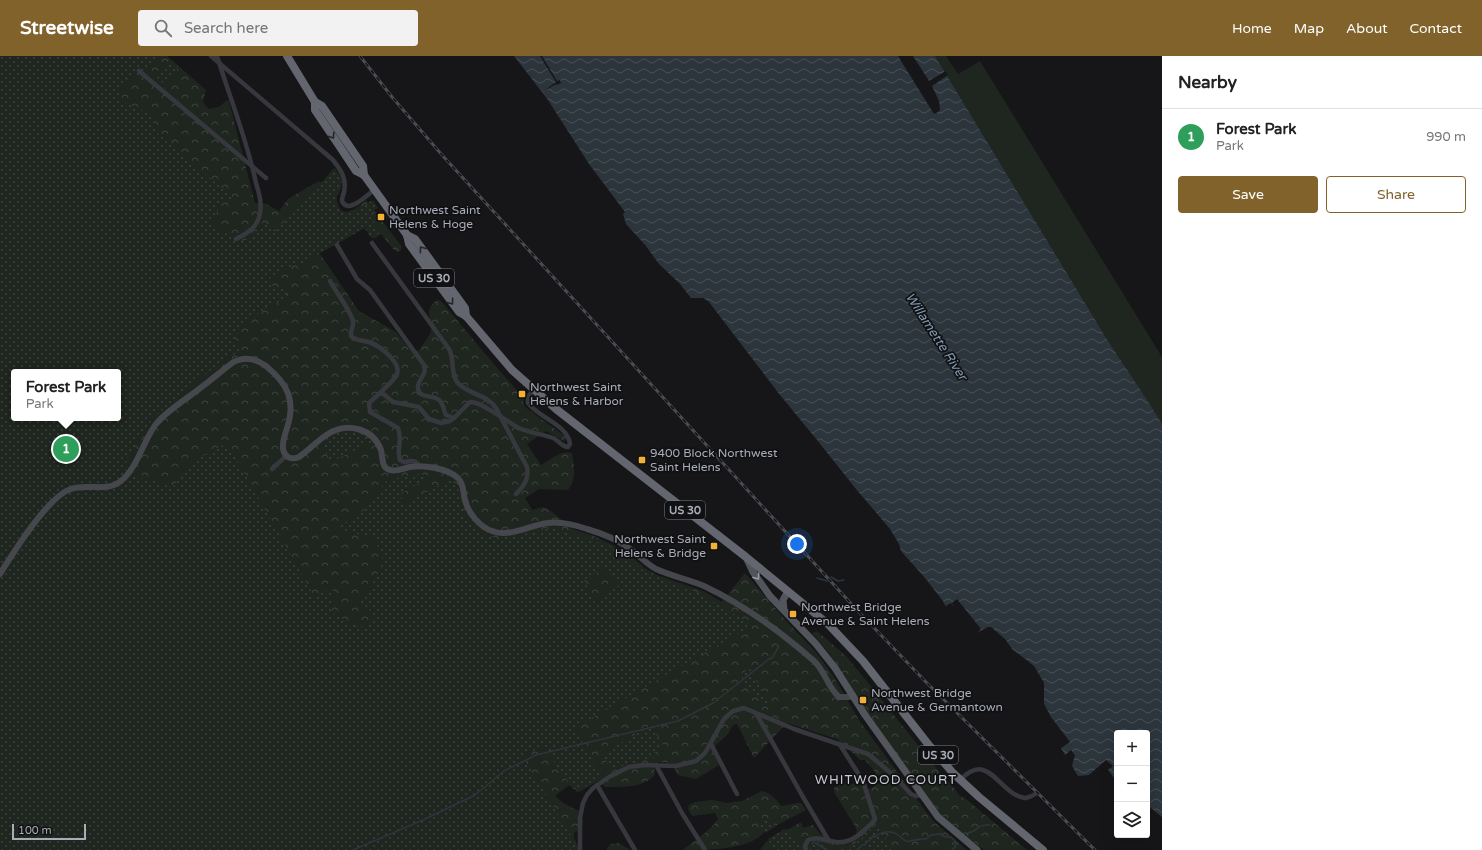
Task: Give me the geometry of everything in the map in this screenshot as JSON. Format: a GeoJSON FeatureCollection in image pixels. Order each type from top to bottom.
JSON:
{"type":"FeatureCollection","features":[{"type":"Feature","properties":{"kind":"highway","name":"US 30"},"geometry":{"type":"LineString","coordinates":[[287,56],[315,102],[315,110],[356,171],[364,175],[407,235],[409,244],[444,293],[459,312],[466,316],[512,370],[533,390],[576,425],[746,557],[828,624],[863,661],[928,744],[960,780],[1044,850]]}},
{"type":"Feature","properties":{"kind":"main road"},"geometry":{"type":"LineString","coordinates":[[0,574],[28,531],[59,496],[71,489],[80,487],[111,487],[122,480],[134,464],[149,435],[162,417],[232,363],[237,360],[249,358],[262,363],[277,377],[287,390],[291,401],[291,408],[289,423],[283,445],[283,451],[286,456],[293,459],[299,457],[329,434],[338,430],[350,428],[363,430],[374,438],[381,451],[383,464],[388,469],[393,470],[419,467],[448,472],[459,479],[463,487],[466,504],[472,515],[493,532],[510,533],[548,522],[558,522],[577,526],[612,539],[630,548],[655,568],[706,588],[750,612],[813,660],[825,674],[839,697],[849,697],[853,695]]}},
{"type":"Feature","properties":{"kind":"main road"},"geometry":{"type":"LineString","coordinates":[[746,557],[753,572],[770,596],[828,658],[865,715],[922,795],[945,824],[977,850]]}},
{"type":"Feature","properties":{"kind":"main road"},"geometry":{"type":"LineString","coordinates":[[784,610],[783,600],[788,591]]}},
{"type":"Feature","properties":{"kind":"street"},"geometry":{"type":"LineString","coordinates":[[211,56],[333,160],[341,169],[345,181],[342,199],[343,205],[346,207],[352,206],[374,190]]}},
{"type":"Feature","properties":{"kind":"street"},"geometry":{"type":"LineString","coordinates":[[217,56],[253,168],[260,199],[260,214],[253,228],[246,234],[236,239]]}},
{"type":"Feature","properties":{"kind":"street"},"geometry":{"type":"LineString","coordinates":[[139,71],[266,178]]}},
{"type":"Feature","properties":{"kind":"street"},"geometry":{"type":"LineString","coordinates":[[372,242],[449,349],[452,356],[454,374],[457,382],[490,401],[495,406],[527,467],[528,475],[526,483],[516,494]]}},
{"type":"Feature","properties":{"kind":"street"},"geometry":{"type":"LineString","coordinates":[[337,245],[357,279],[370,290],[424,365],[425,371],[418,386],[420,392],[424,396],[439,400],[443,405],[446,415],[454,418]]}},
{"type":"Feature","properties":{"kind":"street"},"geometry":{"type":"LineString","coordinates":[[330,282],[352,318],[353,326],[350,332],[351,336],[354,339],[376,344],[387,353],[395,364],[398,371],[397,374],[369,403],[368,406],[370,412],[398,428],[400,440],[398,457],[400,460],[404,462],[412,460],[416,462],[419,467]]}},
{"type":"Feature","properties":{"kind":"street"},"geometry":{"type":"LineString","coordinates":[[381,392],[393,402],[419,407],[429,419],[437,423],[447,422],[454,418],[465,405],[472,402],[480,404],[520,429],[555,439],[565,447],[570,446],[570,440],[567,434],[540,415],[529,405],[528,397],[533,390]]}},
{"type":"Feature","properties":{"kind":"street"},"geometry":{"type":"LineString","coordinates":[[272,469],[286,456]]}},
{"type":"Feature","properties":{"kind":"street"},"geometry":{"type":"LineString","coordinates":[[580,850],[580,818],[583,803],[587,795],[597,785],[629,767],[644,765],[676,766],[696,761],[705,753],[711,744],[724,719],[733,711],[744,708],[794,730],[840,745],[851,747],[868,754],[892,774],[911,794],[916,796],[922,795]]}},
{"type":"Feature","properties":{"kind":"street"},"geometry":{"type":"LineString","coordinates":[[756,713],[802,797],[829,841]]}},
{"type":"Feature","properties":{"kind":"street"},"geometry":{"type":"LineString","coordinates":[[711,744],[737,794]]}},
{"type":"Feature","properties":{"kind":"street"},"geometry":{"type":"LineString","coordinates":[[806,850],[805,846],[808,840],[815,838],[836,843],[846,842],[857,838],[874,821],[875,818],[863,781],[840,745]]}},
{"type":"Feature","properties":{"kind":"street"},"geometry":{"type":"LineString","coordinates":[[656,765],[682,813],[705,850]]}},
{"type":"Feature","properties":{"kind":"street"},"geometry":{"type":"LineString","coordinates":[[960,780],[970,771],[980,769],[987,772],[1018,796],[1027,798],[1037,793]]}},
{"type":"Feature","properties":{"kind":"street"},"geometry":{"type":"LineString","coordinates":[[597,785],[635,850]]}},
{"type":"Feature","properties":{"kind":"green space"},"geometry":{"type":"Polygon","coordinates":[[[0,56],[167,56],[206,90],[203,102],[208,109],[219,107],[227,100],[229,101],[255,203],[266,204],[279,211],[288,199],[317,182],[328,184],[334,190],[338,205],[342,211],[350,211],[366,200],[402,247],[401,250],[398,252],[394,250],[381,234],[374,239],[362,226],[318,251],[359,311],[396,332],[410,350],[419,350],[428,337],[431,330],[429,314],[430,307],[437,300],[441,301],[524,398],[523,402],[525,407],[566,437],[567,439],[564,441],[546,431],[527,444],[541,465],[560,454],[568,452],[572,453],[574,468],[573,481],[568,490],[539,489],[525,498],[532,510],[543,507],[551,511],[573,529],[594,536],[625,551],[645,568],[657,575],[703,591],[722,602],[745,573],[789,624],[816,652],[834,677],[859,720],[933,821],[967,850],[760,850],[766,842],[801,822],[803,828],[813,825],[821,835],[838,841],[846,840],[857,835],[856,828],[834,792],[834,788],[847,783],[857,784],[870,789],[877,784],[875,772],[865,760],[860,760],[837,739],[787,723],[754,758],[737,724],[733,725],[728,734],[712,749],[719,765],[696,779],[678,775],[671,763],[659,762],[654,764],[655,774],[651,779],[632,786],[605,787],[598,781],[577,792],[569,785],[555,796],[563,803],[579,811],[583,821],[582,828],[574,833],[574,838],[579,850],[0,850],[0,56]]]}},
{"type":"Feature","properties":{"kind":"green space"},"geometry":{"type":"Polygon","coordinates":[[[0,56],[157,56],[139,77],[130,78],[123,83],[120,90],[122,100],[148,114],[154,123],[157,133],[236,200],[223,200],[210,225],[243,242],[256,233],[263,222],[275,232],[302,200],[305,202],[334,168],[342,181],[340,191],[336,198],[338,207],[343,211],[351,212],[373,200],[378,208],[369,213],[380,233],[371,238],[365,228],[301,264],[299,262],[267,280],[270,285],[281,287],[288,297],[248,319],[234,339],[240,352],[224,359],[153,418],[128,456],[125,467],[127,475],[174,486],[191,462],[227,443],[314,596],[334,587],[332,613],[357,627],[365,626],[371,619],[370,610],[361,603],[381,568],[383,553],[371,537],[339,530],[338,527],[362,512],[387,480],[416,474],[432,476],[400,494],[405,504],[449,480],[457,487],[464,515],[467,520],[477,530],[488,536],[498,538],[509,537],[555,529],[617,548],[646,573],[698,593],[753,625],[574,728],[602,777],[578,791],[563,776],[544,745],[523,757],[580,850],[0,850],[0,56]],[[606,567],[584,580],[594,602],[621,584],[606,567]]]}},
{"type":"Feature","properties":{"kind":"green space"},"geometry":{"type":"Polygon","coordinates":[[[935,56],[946,56],[958,74],[980,61],[1162,357],[1162,424],[1105,336],[935,56]]]}},
{"type":"Feature","properties":{"kind":"green space"},"geometry":{"type":"Polygon","coordinates":[[[170,60],[179,67],[164,84],[156,77],[170,60]]]}},
{"type":"Feature","properties":{"kind":"green space"},"geometry":{"type":"Polygon","coordinates":[[[343,430],[359,432],[372,442],[331,462],[321,445],[333,435],[343,430]]]}},
{"type":"Feature","properties":{"kind":"green space"},"geometry":{"type":"Polygon","coordinates":[[[817,631],[846,656],[959,795],[966,799],[1027,850],[984,850],[948,823],[875,726],[835,662],[812,633],[817,631]]]}},
{"type":"Feature","properties":{"kind":"green space"},"geometry":{"type":"Polygon","coordinates":[[[750,669],[769,702],[764,707],[757,694],[752,696],[740,674],[750,669]]]}},
{"type":"Feature","properties":{"kind":"green space"},"geometry":{"type":"Polygon","coordinates":[[[651,725],[664,747],[654,753],[656,757],[622,766],[612,771],[602,754],[651,725]]]}},
{"type":"Feature","properties":{"kind":"green space"},"geometry":{"type":"Polygon","coordinates":[[[762,791],[768,793],[781,806],[801,803],[806,810],[764,832],[758,838],[739,846],[704,850],[683,850],[706,832],[718,819],[715,813],[692,816],[688,809],[689,805],[695,802],[712,800],[727,803],[742,801],[762,791]]]}},
{"type":"Feature","properties":{"kind":"green space"},"geometry":{"type":"Polygon","coordinates":[[[765,820],[777,826],[765,833],[759,823],[765,820]]]}},
{"type":"Feature","properties":{"kind":"green space"},"geometry":{"type":"Polygon","coordinates":[[[877,823],[893,850],[867,850],[863,844],[855,850],[840,850],[859,841],[877,823]]]}},
{"type":"Feature","properties":{"kind":"green space"},"geometry":{"type":"Polygon","coordinates":[[[785,829],[790,831],[802,850],[775,850],[768,839],[785,829]]]}},
{"type":"Feature","properties":{"kind":"green space"},"geometry":{"type":"Polygon","coordinates":[[[816,841],[823,843],[827,850],[810,850],[809,847],[816,841]]]}},
{"type":"Feature","properties":{"kind":"green space"},"geometry":{"type":"Polygon","coordinates":[[[619,843],[630,850],[607,850],[611,844],[619,843]]]}},
{"type":"Feature","properties":{"kind":"water","name":"Willamette River"},"geometry":{"type":"Polygon","coordinates":[[[514,56],[935,56],[1105,336],[1162,424],[1162,817],[1150,807],[1150,730],[1114,730],[1114,778],[1108,770],[1113,766],[1106,760],[1089,775],[1078,776],[1072,766],[1075,755],[1071,750],[1065,755],[1061,748],[1070,742],[1051,717],[1024,666],[991,635],[988,634],[976,640],[947,609],[943,601],[925,578],[901,551],[899,544],[890,529],[780,395],[709,302],[703,298],[691,298],[680,284],[659,264],[646,246],[626,224],[623,214],[625,212],[589,164],[548,100],[514,56]]]}},
{"type":"Feature","properties":{"kind":"pier"},"geometry":{"type":"Polygon","coordinates":[[[540,56],[542,56],[557,81],[560,80],[561,83],[556,84],[541,93],[556,82],[540,56]]]}},
{"type":"Feature","properties":{"kind":"pier"},"geometry":{"type":"Polygon","coordinates":[[[898,56],[913,56],[929,81],[946,71],[948,75],[932,86],[939,101],[940,110],[938,112],[934,114],[898,56]]]}},
{"type":"Feature","properties":{"kind":"pier"},"geometry":{"type":"Polygon","coordinates":[[[957,599],[981,629],[977,633],[991,627],[1005,639],[1012,649],[1034,666],[1044,683],[1044,704],[1040,700],[1034,685],[1022,666],[1006,652],[1000,644],[987,635],[979,641],[969,640],[959,629],[944,607],[951,603],[954,607],[952,603],[957,599]]]}},
{"type":"Feature","properties":{"kind":"waterway"},"geometry":{"type":"LineString","coordinates":[[831,577],[838,581],[844,580]]}},
{"type":"Feature","properties":{"kind":"waterway"},"geometry":{"type":"LineString","coordinates":[[817,578],[827,581]]}},
{"type":"Feature","properties":{"kind":"waterway"},"geometry":{"type":"LineString","coordinates":[[353,850],[423,820],[475,795],[504,771],[536,755],[678,721],[713,703],[772,658],[779,646]]}},
{"type":"Feature","properties":{"kind":"waterway"},"geometry":{"type":"LineString","coordinates":[[967,833],[974,831],[979,827],[990,825]]}},
{"type":"Feature","properties":{"kind":"waterway"},"geometry":{"type":"LineString","coordinates":[[857,850],[862,845],[865,845],[873,836],[875,837],[883,832],[895,833],[906,841],[926,839],[931,835],[940,834],[945,837],[951,837],[956,842],[955,847],[952,850]]}},
{"type":"Feature","properties":{"kind":"waterway"},"geometry":{"type":"LineString","coordinates":[[815,843],[827,850]]}},
{"type":"Feature","properties":{"kind":"railway"},"geometry":{"type":"LineString","coordinates":[[360,56],[392,97],[442,155],[856,609],[925,681],[1095,850]]}},
{"type":"Feature","properties":{"kind":"place","name":"Northwest Saint Helens & Hoge"},"geometry":{"type":"Point","coordinates":[381,217]}},
{"type":"Feature","properties":{"kind":"place","name":"Northwest Saint Helens & Harbor"},"geometry":{"type":"Point","coordinates":[522,394]}},
{"type":"Feature","properties":{"kind":"place","name":"Forest Park"},"geometry":{"type":"Point","coordinates":[66,449]}},
{"type":"Feature","properties":{"kind":"place","name":"9400 Block Northwest Saint Helens"},"geometry":{"type":"Point","coordinates":[642,460]}},
{"type":"Feature","properties":{"kind":"place","name":"Northwest Saint Helens & Bridge"},"geometry":{"type":"Point","coordinates":[714,546]}},
{"type":"Feature","properties":{"kind":"place","name":"Northwest Bridge Avenue & Saint Helens"},"geometry":{"type":"Point","coordinates":[793,614]}},
{"type":"Feature","properties":{"kind":"place","name":"Northwest Bridge Avenue & Germantown"},"geometry":{"type":"Point","coordinates":[863,700]}},
{"type":"Feature","properties":{"kind":"district","name":"WHITWOOD COURT"},"geometry":{"type":"Point","coordinates":[886,779]}}]}
